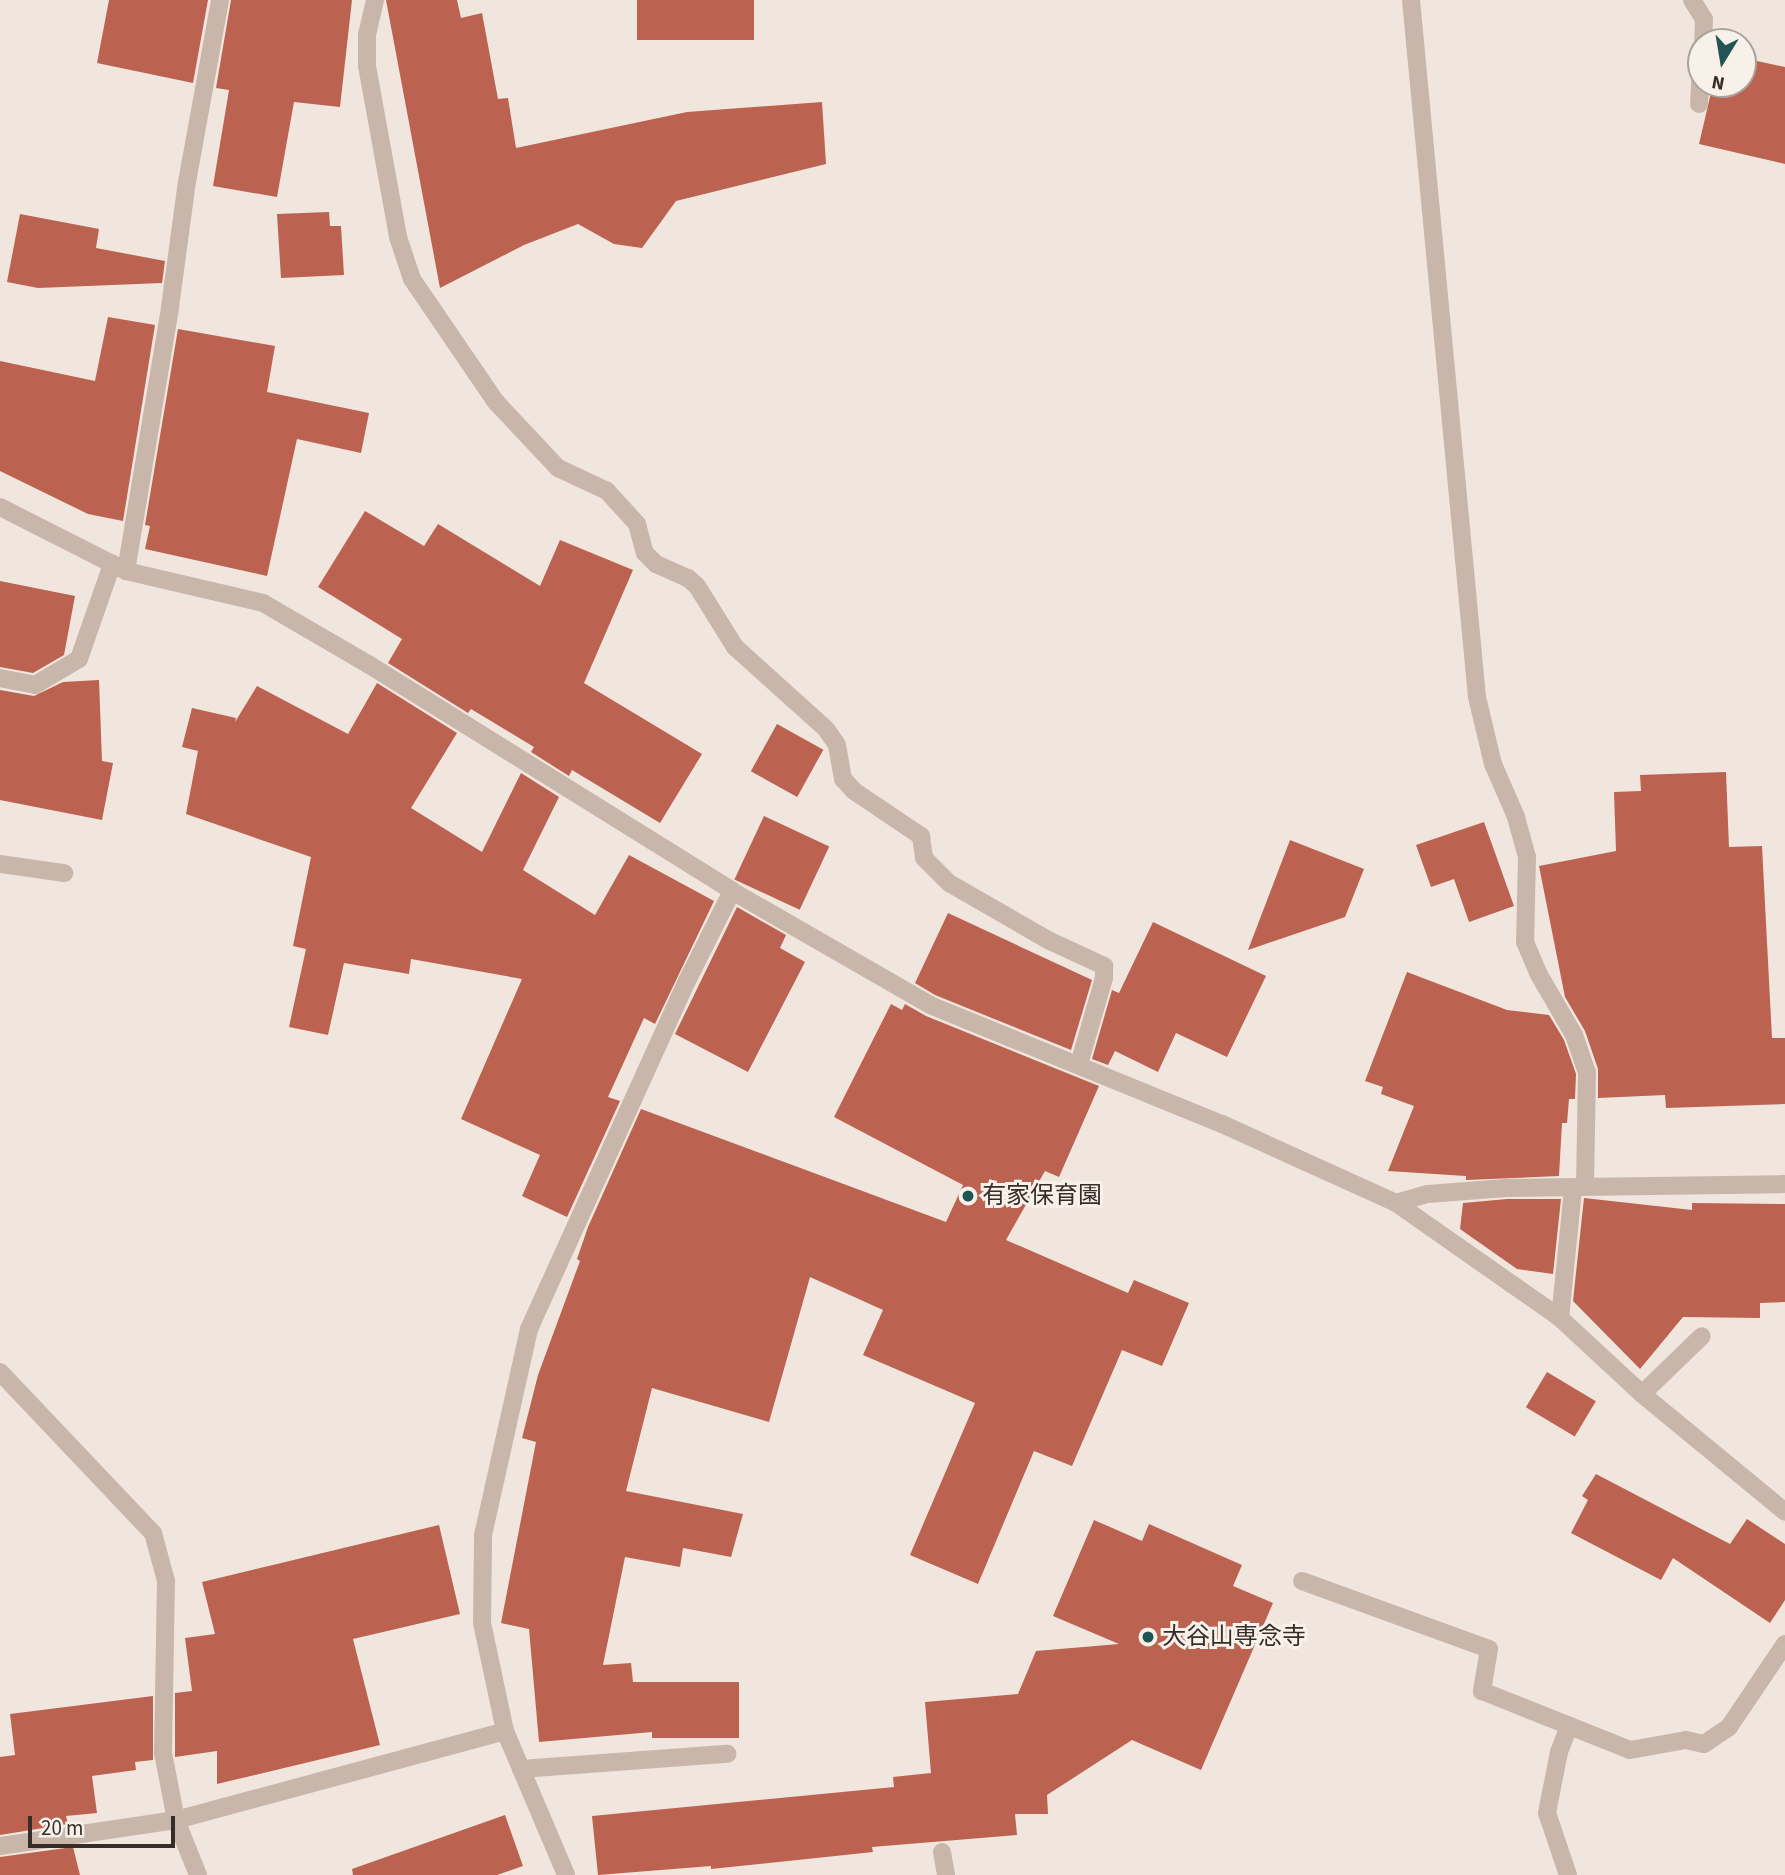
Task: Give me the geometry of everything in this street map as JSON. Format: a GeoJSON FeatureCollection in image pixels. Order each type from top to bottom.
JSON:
{"type":"FeatureCollection","features":[{"type":"Feature","properties":{"kind":"street"},"geometry":{"type":"LineString","coordinates":[[0,678],[35,685],[79,659],[119,567],[170,307],[187,182],[220,0]]}},
{"type":"Feature","properties":{"kind":"street"},"geometry":{"type":"LineString","coordinates":[[375,0],[367,34],[368,66],[398,237],[412,279],[496,402],[558,468],[607,491],[637,524],[645,553],[656,564],[688,578],[697,586],[735,647],[826,729],[837,745],[843,779],[854,791],[921,836],[924,858],[949,883],[1050,941],[1104,967],[1104,978],[1079,1064]]}},
{"type":"Feature","properties":{"kind":"street"},"geometry":{"type":"LineString","coordinates":[[1410,0],[1477,697],[1493,764],[1516,817],[1527,857],[1525,942],[1538,973],[1574,1035],[1587,1072],[1579,1187],[1560,1318]]}},
{"type":"Feature","properties":{"kind":"street"},"geometry":{"type":"LineString","coordinates":[[1692,0],[1704,19],[1704,28]]}},
{"type":"Feature","properties":{"kind":"street"},"geometry":{"type":"LineString","coordinates":[[1699,98],[1699,104]]}},
{"type":"Feature","properties":{"kind":"street"},"geometry":{"type":"LineString","coordinates":[[0,506],[119,567],[263,603],[380,671],[732,891],[930,1005],[1079,1064],[1332,1172],[1396,1203],[1560,1318],[1642,1394],[1782,1503]]}},
{"type":"Feature","properties":{"kind":"street"},"geometry":{"type":"LineString","coordinates":[[0,864],[64,873]]}},
{"type":"Feature","properties":{"kind":"street"},"geometry":{"type":"LineString","coordinates":[[566,1875],[506,1731],[482,1623],[483,1535],[530,1329],[687,981],[732,891]]}},
{"type":"Feature","properties":{"kind":"street"},"geometry":{"type":"LineString","coordinates":[[1396,1203],[1428,1194],[1506,1188],[1785,1184]]}},
{"type":"Feature","properties":{"kind":"street"},"geometry":{"type":"LineString","coordinates":[[1642,1394],[1702,1336]]}},
{"type":"Feature","properties":{"kind":"street"},"geometry":{"type":"LineString","coordinates":[[0,1372],[153,1533],[166,1581],[163,1753],[176,1820],[198,1875]]}},
{"type":"Feature","properties":{"kind":"street"},"geometry":{"type":"LineString","coordinates":[[1302,1581],[1489,1649],[1482,1691],[1630,1750],[1686,1740],[1704,1744],[1729,1727],[1785,1644]]}},
{"type":"Feature","properties":{"kind":"street"},"geometry":{"type":"LineString","coordinates":[[1568,1875],[1547,1813],[1559,1752],[1569,1726]]}},
{"type":"Feature","properties":{"kind":"street"},"geometry":{"type":"LineString","coordinates":[[0,1846],[176,1820],[506,1731]]}},
{"type":"Feature","properties":{"kind":"street"},"geometry":{"type":"LineString","coordinates":[[521,1769],[727,1754]]}},
{"type":"Feature","properties":{"kind":"street"},"geometry":{"type":"LineString","coordinates":[[942,1852],[946,1875]]}},
{"type":"Feature","properties":{"kind":"building"},"geometry":{"type":"Polygon","coordinates":[[[109,0],[208,0],[193,83],[97,63],[109,0]]]}},
{"type":"Feature","properties":{"kind":"building"},"geometry":{"type":"Polygon","coordinates":[[[231,0],[352,0],[340,107],[294,102],[277,197],[213,186],[229,90],[216,88],[231,0]]]}},
{"type":"Feature","properties":{"kind":"building"},"geometry":{"type":"Polygon","coordinates":[[[386,0],[457,0],[461,18],[482,13],[498,99],[508,98],[516,148],[687,112],[822,102],[826,164],[676,201],[642,248],[614,244],[578,224],[524,245],[440,288],[386,0]]]}},
{"type":"Feature","properties":{"kind":"building"},"geometry":{"type":"Polygon","coordinates":[[[637,0],[754,0],[754,40],[637,40],[637,0]]]}},
{"type":"Feature","properties":{"kind":"building"},"geometry":{"type":"Polygon","coordinates":[[[1757,61],[1785,67],[1785,164],[1699,144],[1710,98],[1757,98],[1757,61]]]}},
{"type":"Feature","properties":{"kind":"building"},"geometry":{"type":"Polygon","coordinates":[[[329,212],[330,226],[341,226],[344,275],[281,278],[277,214],[329,212]]]}},
{"type":"Feature","properties":{"kind":"building"},"geometry":{"type":"Polygon","coordinates":[[[20,214],[99,229],[96,248],[165,261],[162,283],[38,288],[7,282],[20,214]]]}},
{"type":"Feature","properties":{"kind":"building"},"geometry":{"type":"Polygon","coordinates":[[[108,317],[155,325],[123,521],[88,514],[0,471],[0,361],[95,381],[108,317]]]}},
{"type":"Feature","properties":{"kind":"building"},"geometry":{"type":"Polygon","coordinates":[[[178,329],[275,346],[267,392],[369,413],[361,453],[297,439],[267,576],[145,549],[150,526],[145,525],[178,329]]]}},
{"type":"Feature","properties":{"kind":"building"},"geometry":{"type":"Polygon","coordinates":[[[365,511],[424,546],[438,524],[540,586],[560,540],[633,570],[584,683],[702,754],[660,823],[572,770],[569,776],[531,752],[534,747],[471,709],[468,713],[388,663],[402,639],[318,587],[365,511]]]}},
{"type":"Feature","properties":{"kind":"building"},"geometry":{"type":"Polygon","coordinates":[[[0,581],[75,596],[64,655],[33,673],[0,667],[0,581]]]}},
{"type":"Feature","properties":{"kind":"building"},"geometry":{"type":"Polygon","coordinates":[[[99,680],[102,761],[113,763],[102,820],[0,800],[0,690],[34,696],[63,682],[99,680]]]}},
{"type":"Feature","properties":{"kind":"building"},"geometry":{"type":"Polygon","coordinates":[[[377,683],[457,733],[411,808],[482,852],[521,773],[559,797],[523,870],[595,915],[629,855],[714,901],[655,1024],[644,1018],[608,1097],[620,1101],[567,1217],[522,1196],[540,1155],[461,1119],[522,979],[411,959],[409,974],[344,963],[328,1035],[289,1027],[306,949],[293,946],[311,857],[186,814],[198,751],[182,747],[192,708],[236,718],[235,722],[257,686],[348,734],[377,683]]]}},
{"type":"Feature","properties":{"kind":"building"},"geometry":{"type":"Polygon","coordinates":[[[777,724],[823,750],[797,797],[751,771],[777,724]]]}},
{"type":"Feature","properties":{"kind":"building"},"geometry":{"type":"Polygon","coordinates":[[[1726,772],[1729,847],[1762,846],[1772,1038],[1785,1038],[1785,1104],[1666,1108],[1665,1095],[1598,1098],[1598,1069],[1585,1031],[1565,997],[1539,866],[1616,851],[1614,792],[1641,791],[1640,775],[1726,772]]]}},
{"type":"Feature","properties":{"kind":"building"},"geometry":{"type":"Polygon","coordinates":[[[764,816],[829,846],[800,910],[734,879],[764,816]]]}},
{"type":"Feature","properties":{"kind":"building"},"geometry":{"type":"Polygon","coordinates":[[[1484,822],[1514,906],[1469,922],[1454,879],[1431,887],[1416,845],[1484,822]]]}},
{"type":"Feature","properties":{"kind":"building"},"geometry":{"type":"Polygon","coordinates":[[[1290,840],[1364,869],[1345,917],[1248,950],[1290,840]]]}},
{"type":"Feature","properties":{"kind":"building"},"geometry":{"type":"Polygon","coordinates":[[[737,907],[786,935],[780,948],[805,962],[748,1072],[675,1034],[737,907]]]}},
{"type":"Feature","properties":{"kind":"building"},"geometry":{"type":"Polygon","coordinates":[[[948,913],[1092,980],[1071,1050],[935,995],[915,983],[948,913]]]}},
{"type":"Feature","properties":{"kind":"building"},"geometry":{"type":"Polygon","coordinates":[[[1153,922],[1266,976],[1227,1057],[1176,1033],[1158,1072],[1115,1051],[1108,1065],[1092,1059],[1112,990],[1119,993],[1153,922]]]}},
{"type":"Feature","properties":{"kind":"building"},"geometry":{"type":"Polygon","coordinates":[[[1407,972],[1507,1010],[1549,1015],[1564,1040],[1576,1074],[1575,1099],[1569,1099],[1567,1123],[1562,1123],[1559,1176],[1466,1180],[1466,1176],[1388,1171],[1414,1106],[1381,1094],[1383,1087],[1365,1081],[1407,972]]]}},
{"type":"Feature","properties":{"kind":"building"},"geometry":{"type":"Polygon","coordinates":[[[891,1004],[902,1010],[905,1004],[926,1016],[1099,1086],[1059,1177],[1045,1171],[1006,1240],[1128,1293],[1134,1280],[1189,1303],[1162,1366],[1122,1350],[1072,1466],[1034,1451],[978,1584],[910,1555],[975,1403],[863,1355],[883,1310],[810,1277],[769,1422],[652,1388],[626,1491],[743,1514],[731,1557],[683,1548],[680,1567],[625,1557],[603,1665],[631,1663],[633,1682],[739,1682],[739,1738],[652,1738],[652,1732],[539,1742],[529,1629],[501,1623],[536,1442],[522,1438],[538,1375],[580,1261],[577,1259],[588,1227],[641,1109],[946,1222],[963,1185],[834,1117],[891,1004]]]}},
{"type":"Feature","properties":{"kind":"building"},"geometry":{"type":"Polygon","coordinates":[[[1584,1198],[1692,1210],[1692,1203],[1785,1204],[1785,1302],[1760,1303],[1760,1318],[1683,1317],[1640,1369],[1573,1301],[1584,1198]]]}},
{"type":"Feature","properties":{"kind":"building"},"geometry":{"type":"Polygon","coordinates":[[[1507,1199],[1561,1199],[1553,1274],[1517,1269],[1460,1229],[1463,1203],[1507,1199]]]}},
{"type":"Feature","properties":{"kind":"building"},"geometry":{"type":"Polygon","coordinates":[[[1547,1372],[1596,1401],[1575,1437],[1526,1407],[1547,1372]]]}},
{"type":"Feature","properties":{"kind":"building"},"geometry":{"type":"Polygon","coordinates":[[[1596,1474],[1730,1544],[1747,1519],[1785,1544],[1785,1600],[1770,1623],[1673,1558],[1661,1580],[1571,1533],[1588,1500],[1582,1496],[1596,1474]]]}},
{"type":"Feature","properties":{"kind":"building"},"geometry":{"type":"Polygon","coordinates":[[[1094,1520],[1142,1541],[1149,1524],[1242,1565],[1233,1586],[1273,1603],[1201,1770],[1132,1740],[1047,1795],[1048,1814],[1015,1814],[1017,1835],[872,1847],[873,1852],[711,1869],[711,1866],[598,1875],[592,1816],[894,1787],[893,1777],[931,1773],[925,1702],[1018,1694],[1036,1651],[1119,1644],[1053,1616],[1094,1520]]]}},
{"type":"Feature","properties":{"kind":"building"},"geometry":{"type":"Polygon","coordinates":[[[439,1525],[460,1614],[353,1639],[380,1745],[217,1784],[217,1751],[175,1757],[175,1693],[192,1691],[185,1638],[215,1634],[202,1582],[439,1525]]]}},
{"type":"Feature","properties":{"kind":"building"},"geometry":{"type":"Polygon","coordinates":[[[153,1696],[153,1760],[135,1762],[136,1770],[92,1776],[97,1813],[66,1816],[68,1824],[0,1835],[0,1757],[15,1755],[10,1714],[153,1696]]]}},
{"type":"Feature","properties":{"kind":"building"},"geometry":{"type":"Polygon","coordinates":[[[505,1815],[523,1866],[497,1875],[353,1875],[352,1869],[505,1815]]]}},
{"type":"Feature","properties":{"kind":"building"},"geometry":{"type":"Polygon","coordinates":[[[73,1847],[80,1875],[0,1875],[0,1857],[73,1847]]]}},
{"type":"Feature","properties":{"kind":"place","name":"有家保育園"},"geometry":{"type":"Point","coordinates":[968,1196]}},
{"type":"Feature","properties":{"kind":"place","name":"大谷山専念寺"},"geometry":{"type":"Point","coordinates":[1148,1637]}}]}
